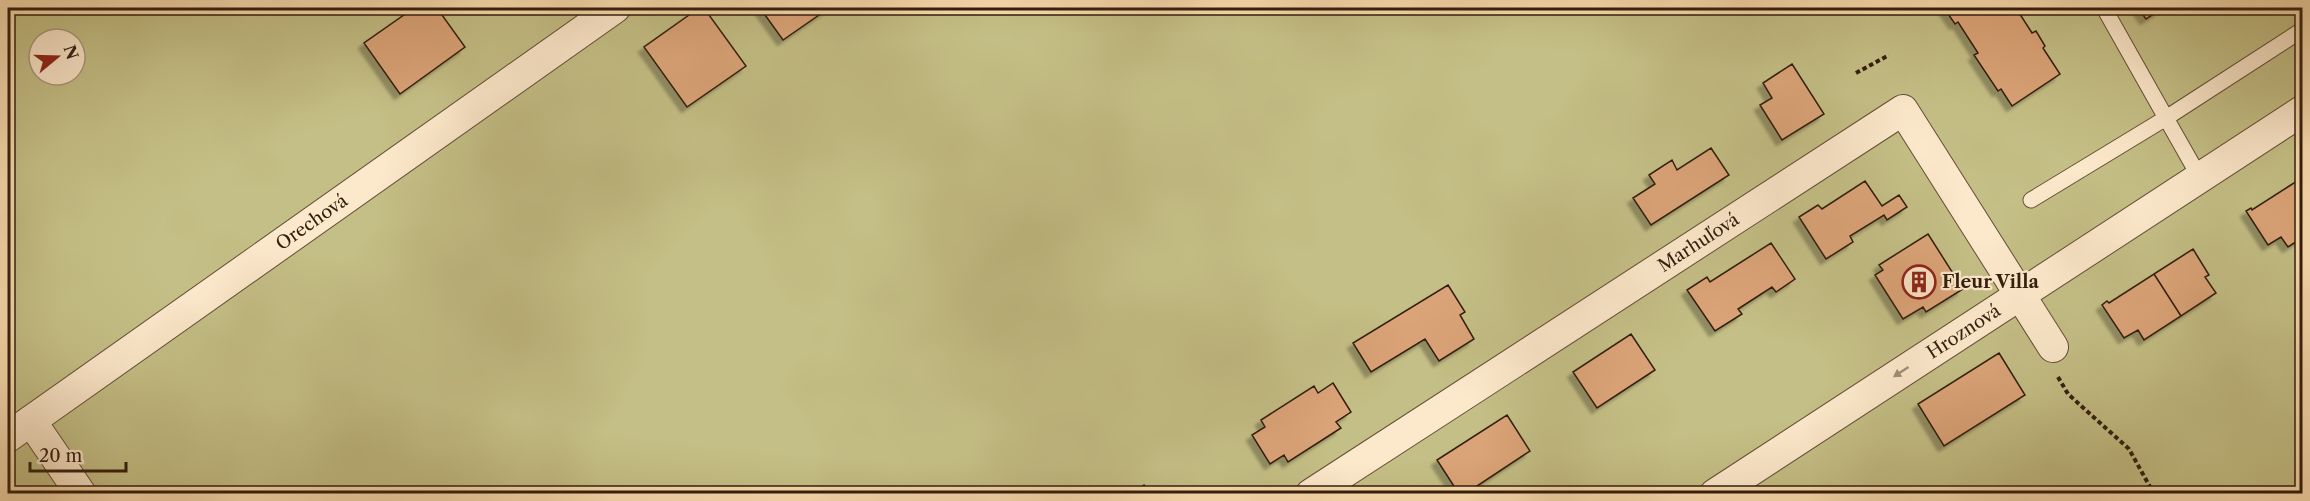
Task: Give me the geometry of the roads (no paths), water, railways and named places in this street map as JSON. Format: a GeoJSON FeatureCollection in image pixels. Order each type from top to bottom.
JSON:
{"type":"FeatureCollection","features":[{"type":"Feature","properties":{"kind":"street","name":"Orechová"},"geometry":{"type":"LineString","coordinates":[[19,429],[615,8]]}},
{"type":"Feature","properties":{"kind":"street","name":"Marhuľová"},"geometry":{"type":"LineString","coordinates":[[1311,494],[1903,110],[2021,295]]}},
{"type":"Feature","properties":{"kind":"street","name":"Hroznová"},"geometry":{"type":"LineString","coordinates":[[1715,494],[2302,111]]}},
{"type":"Feature","properties":{"kind":"street"},"geometry":{"type":"LineString","coordinates":[[2021,295],[2055,360]]}},
{"type":"Feature","properties":{"kind":"street"},"geometry":{"type":"LineString","coordinates":[[19,429],[81,494]]}},
{"type":"Feature","properties":{"kind":"lane"},"geometry":{"type":"LineString","coordinates":[[2104,8],[2199,178]]}},
{"type":"Feature","properties":{"kind":"lane"},"geometry":{"type":"LineString","coordinates":[[2031,200],[2166,118],[2302,30]]}},
{"type":"Feature","properties":{"kind":"place","name":"Fleur Villa"},"geometry":{"type":"Point","coordinates":[1919,282]}}]}
